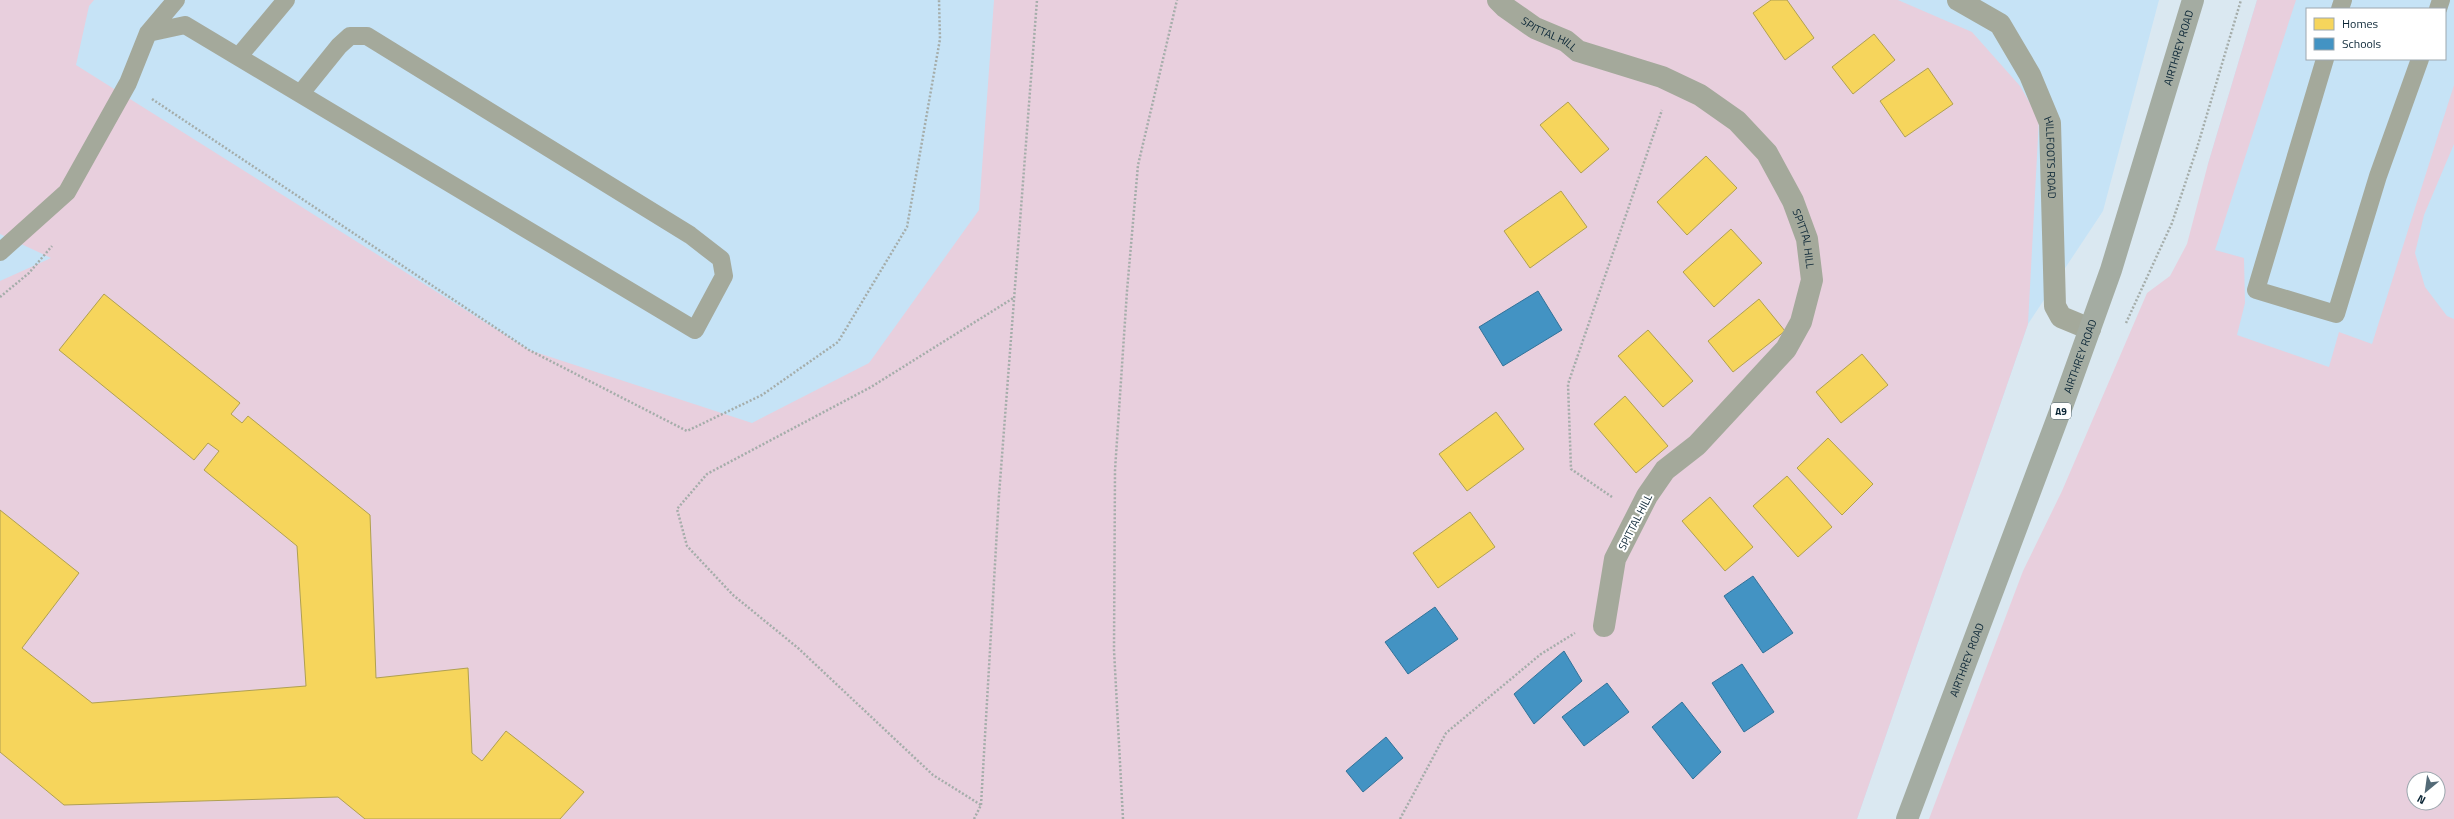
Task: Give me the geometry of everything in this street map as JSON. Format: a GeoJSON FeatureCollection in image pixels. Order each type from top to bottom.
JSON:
{"type":"FeatureCollection","features":[{"type":"Feature","properties":{"kind":"main road","name":"AIRTHREY ROAD"},"geometry":{"type":"LineString","coordinates":[[1907,819],[2111,270],[2193,0]]}},
{"type":"Feature","properties":{"kind":"street","name":"SPITTAL HILL"},"geometry":{"type":"LineString","coordinates":[[1498,0],[1505,8],[1535,28],[1566,41],[1578,51],[1672,81],[1700,94],[1737,121],[1767,153],[1793,201],[1807,239],[1812,280],[1801,322],[1786,349],[1697,445],[1665,470],[1646,496],[1615,559],[1604,626]]}},
{"type":"Feature","properties":{"kind":"street","name":"HILLFOOTS ROAD"},"geometry":{"type":"LineString","coordinates":[[1958,0],[2000,24],[2030,75],[2050,123],[2055,306],[2061,317],[2090,329]]}},
{"type":"Feature","properties":{"kind":"lane"},"geometry":{"type":"LineString","coordinates":[[0,252],[67,192],[128,83],[148,33],[176,0]]}},
{"type":"Feature","properties":{"kind":"lane"},"geometry":{"type":"LineString","coordinates":[[239,56],[286,0]]}},
{"type":"Feature","properties":{"kind":"lane"},"geometry":{"type":"LineString","coordinates":[[148,33],[185,25],[695,330],[724,276],[721,259],[690,235],[367,36],[350,36],[339,46],[301,93]]}},
{"type":"Feature","properties":{"kind":"lane"},"geometry":{"type":"LineString","coordinates":[[2325,60],[2256,290],[2336,314],[2378,176],[2420,60]]}},
{"type":"Feature","properties":{"kind":"path"},"geometry":{"type":"LineString","coordinates":[[974,819],[981,805],[999,495],[1037,0]]}},
{"type":"Feature","properties":{"kind":"path"},"geometry":{"type":"LineString","coordinates":[[1124,819],[1114,650],[1115,470],[1127,291],[1138,165],[1177,0]]}},
{"type":"Feature","properties":{"kind":"path"},"geometry":{"type":"LineString","coordinates":[[1639,512],[1599,489],[1571,469],[1568,384],[1672,81]]}},
{"type":"Feature","properties":{"kind":"path"},"geometry":{"type":"LineString","coordinates":[[981,805],[933,775],[798,648],[733,595],[687,546],[677,509],[707,474],[871,387],[1015,298]]}},
{"type":"Feature","properties":{"kind":"path"},"geometry":{"type":"LineString","coordinates":[[1400,819],[1446,733],[1542,654],[1579,631],[1604,626]]}},
{"type":"Feature","properties":{"kind":"shaded area"},"geometry":{"type":"Polygon","coordinates":[[[0,0],[2159,0],[2103,211],[2028,324],[1857,819],[0,819],[0,0]]]}},
{"type":"Feature","properties":{"kind":"shaded area"},"geometry":{"type":"Polygon","coordinates":[[[0,0],[94,0],[89,6],[76,65],[529,350],[752,423],[869,363],[979,210],[994,0],[1898,0],[1972,32],[2020,86],[2039,119],[2028,324],[1857,819],[0,819],[0,281],[51,258],[0,234],[0,0]]]}},
{"type":"Feature","properties":{"kind":"shaded area"},"geometry":{"type":"Polygon","coordinates":[[[2257,0],[2454,0],[2454,819],[1958,819],[2199,279],[2208,164],[2257,0]]]}},
{"type":"Feature","properties":{"kind":"shaded area"},"geometry":{"type":"Polygon","coordinates":[[[2257,0],[2296,0],[2215,250],[2244,258],[2245,303],[2237,335],[2329,367],[2339,332],[2372,344],[2454,85],[2454,144],[2424,215],[2415,253],[2425,287],[2447,316],[2454,319],[2454,819],[1929,819],[2023,571],[2062,491],[2147,293],[2170,276],[2187,244],[2208,164],[2257,0]]]}},
{"type":"Feature","properties":{"kind":"building: Homes"},"geometry":{"type":"Polygon","coordinates":[[[1771,0],[1787,0],[1814,38],[1785,60],[1753,13],[1771,0]]]}},
{"type":"Feature","properties":{"kind":"building: Homes"},"geometry":{"type":"Polygon","coordinates":[[[1874,34],[1895,60],[1853,94],[1832,67],[1874,34]]]}},
{"type":"Feature","properties":{"kind":"building: Homes"},"geometry":{"type":"Polygon","coordinates":[[[1928,68],[1953,104],[1905,137],[1880,101],[1928,68]]]}},
{"type":"Feature","properties":{"kind":"building: Homes"},"geometry":{"type":"Polygon","coordinates":[[[1568,102],[1609,149],[1581,173],[1540,125],[1568,102]]]}},
{"type":"Feature","properties":{"kind":"building: Homes"},"geometry":{"type":"Polygon","coordinates":[[[1706,156],[1737,188],[1687,235],[1657,202],[1706,156]]]}},
{"type":"Feature","properties":{"kind":"building: Homes"},"geometry":{"type":"Polygon","coordinates":[[[1561,191],[1587,227],[1530,268],[1504,231],[1561,191]]]}},
{"type":"Feature","properties":{"kind":"building: Homes"},"geometry":{"type":"Polygon","coordinates":[[[1731,229],[1762,263],[1714,307],[1683,272],[1731,229]]]}},
{"type":"Feature","properties":{"kind":"building: Homes"},"geometry":{"type":"Polygon","coordinates":[[[104,294],[240,403],[231,414],[242,423],[248,416],[370,515],[376,678],[468,668],[472,753],[482,761],[506,731],[584,792],[560,819],[365,819],[338,797],[64,805],[0,752],[0,510],[79,573],[22,648],[92,703],[306,686],[297,546],[204,470],[219,451],[208,443],[194,460],[59,350],[104,294]]]}},
{"type":"Feature","properties":{"kind":"building: Homes"},"geometry":{"type":"Polygon","coordinates":[[[1759,299],[1785,331],[1733,372],[1708,341],[1759,299]]]}},
{"type":"Feature","properties":{"kind":"building: Homes"},"geometry":{"type":"Polygon","coordinates":[[[1648,330],[1693,381],[1663,407],[1618,356],[1648,330]]]}},
{"type":"Feature","properties":{"kind":"building: Homes"},"geometry":{"type":"Polygon","coordinates":[[[1862,354],[1888,385],[1841,423],[1816,392],[1862,354]]]}},
{"type":"Feature","properties":{"kind":"building: Homes"},"geometry":{"type":"Polygon","coordinates":[[[1625,396],[1668,446],[1636,473],[1594,424],[1625,396]]]}},
{"type":"Feature","properties":{"kind":"building: Homes"},"geometry":{"type":"Polygon","coordinates":[[[1496,412],[1524,449],[1467,491],[1439,454],[1496,412]]]}},
{"type":"Feature","properties":{"kind":"building: Homes"},"geometry":{"type":"Polygon","coordinates":[[[1828,438],[1873,484],[1842,515],[1797,468],[1828,438]]]}},
{"type":"Feature","properties":{"kind":"building: Homes"},"geometry":{"type":"Polygon","coordinates":[[[1787,476],[1832,527],[1798,557],[1753,506],[1787,476]]]}},
{"type":"Feature","properties":{"kind":"building: Homes"},"geometry":{"type":"Polygon","coordinates":[[[1710,497],[1753,547],[1725,571],[1682,521],[1710,497]]]}},
{"type":"Feature","properties":{"kind":"building: Homes"},"geometry":{"type":"Polygon","coordinates":[[[1470,512],[1495,547],[1438,588],[1413,553],[1470,512]]]}},
{"type":"Feature","properties":{"kind":"building: Schools"},"geometry":{"type":"Polygon","coordinates":[[[1538,291],[1562,330],[1503,366],[1479,327],[1538,291]]]}},
{"type":"Feature","properties":{"kind":"building: Schools"},"geometry":{"type":"Polygon","coordinates":[[[1753,576],[1793,633],[1763,653],[1724,596],[1753,576]]]}},
{"type":"Feature","properties":{"kind":"building: Schools"},"geometry":{"type":"Polygon","coordinates":[[[1435,607],[1458,639],[1408,674],[1385,642],[1435,607]]]}},
{"type":"Feature","properties":{"kind":"building: Schools"},"geometry":{"type":"Polygon","coordinates":[[[1564,651],[1582,681],[1534,724],[1514,694],[1564,651]]]}},
{"type":"Feature","properties":{"kind":"building: Schools"},"geometry":{"type":"Polygon","coordinates":[[[1742,664],[1774,712],[1744,732],[1712,683],[1742,664]]]}},
{"type":"Feature","properties":{"kind":"building: Schools"},"geometry":{"type":"Polygon","coordinates":[[[1607,683],[1629,712],[1584,746],[1562,717],[1607,683]]]}},
{"type":"Feature","properties":{"kind":"building: Schools"},"geometry":{"type":"Polygon","coordinates":[[[1682,702],[1721,752],[1693,779],[1652,727],[1682,702]]]}},
{"type":"Feature","properties":{"kind":"building: Schools"},"geometry":{"type":"Polygon","coordinates":[[[1386,737],[1403,758],[1363,792],[1346,771],[1386,737]]]}}]}
